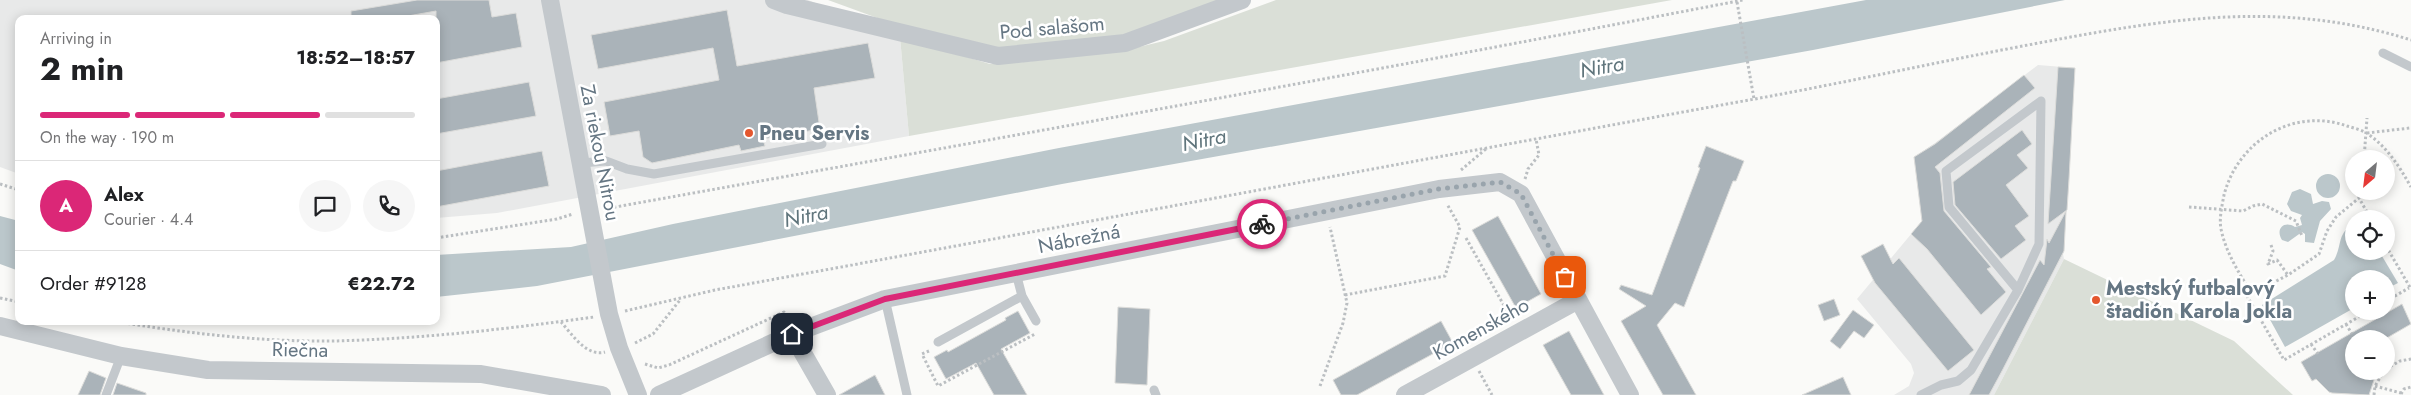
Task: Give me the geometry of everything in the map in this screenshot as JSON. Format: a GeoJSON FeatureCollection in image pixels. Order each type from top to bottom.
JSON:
{"type":"FeatureCollection","features":[{"type":"Feature","properties":{"kind":"street","name":"Za riekou Nitrou"},"geometry":{"type":"LineString","coordinates":[[550,0],[609,313],[619,348],[638,395]]}},
{"type":"Feature","properties":{"kind":"street","name":"Pod salašom"},"geometry":{"type":"LineString","coordinates":[[774,0],[787,5],[998,56],[1125,43],[1242,0]]}},
{"type":"Feature","properties":{"kind":"street","name":"Nábrežná"},"geometry":{"type":"LineString","coordinates":[[659,395],[792,328],[885,299],[1439,189],[1500,182],[1521,194]]}},
{"type":"Feature","properties":{"kind":"street"},"geometry":{"type":"LineString","coordinates":[[1521,194],[1630,395]]}},
{"type":"Feature","properties":{"kind":"street","name":"Komenského"},"geometry":{"type":"LineString","coordinates":[[1405,395],[1578,300]]}},
{"type":"Feature","properties":{"kind":"street","name":"Riečna"},"geometry":{"type":"LineString","coordinates":[[0,326],[121,356],[208,370],[482,374],[602,395]]}},
{"type":"Feature","properties":{"kind":"street"},"geometry":{"type":"LineString","coordinates":[[792,328],[827,395]]}},
{"type":"Feature","properties":{"kind":"lane"},"geometry":{"type":"LineString","coordinates":[[2383,54],[2411,67]]}},
{"type":"Feature","properties":{"kind":"lane"},"geometry":{"type":"LineString","coordinates":[[1921,395],[1941,385],[1958,381],[1971,370],[2018,290],[2039,244],[2041,101],[1946,171],[1949,207],[2018,290]]}},
{"type":"Feature","properties":{"kind":"lane"},"geometry":{"type":"LineString","coordinates":[[581,163],[606,161],[627,169],[654,174],[822,144]]}},
{"type":"Feature","properties":{"kind":"lane"},"geometry":{"type":"LineString","coordinates":[[1016,273],[1022,296],[1036,321]]}},
{"type":"Feature","properties":{"kind":"lane"},"geometry":{"type":"LineString","coordinates":[[938,342],[1022,296]]}},
{"type":"Feature","properties":{"kind":"lane"},"geometry":{"type":"LineString","coordinates":[[885,299],[907,395]]}},
{"type":"Feature","properties":{"kind":"lane"},"geometry":{"type":"LineString","coordinates":[[106,395],[121,356]]}},
{"type":"Feature","properties":{"kind":"path"},"geometry":{"type":"LineString","coordinates":[[440,237],[557,219],[590,216],[1743,0]]}},
{"type":"Feature","properties":{"kind":"path"},"geometry":{"type":"LineString","coordinates":[[1737,1],[1754,100]]}},
{"type":"Feature","properties":{"kind":"path"},"geometry":{"type":"LineString","coordinates":[[141,325],[198,333],[331,341],[473,333],[561,321],[1131,212],[1754,100],[2160,21],[2220,14],[2265,14],[2323,18],[2379,30],[2411,40]]}},
{"type":"Feature","properties":{"kind":"path"},"geometry":{"type":"LineString","coordinates":[[2365,150],[2367,118]]}},
{"type":"Feature","properties":{"kind":"path"},"geometry":{"type":"LineString","coordinates":[[2252,294],[2233,263],[2226,246],[2221,227],[2221,209],[2229,177],[2241,158],[2260,140],[2284,126],[2310,120],[2333,121],[2367,133],[2395,159],[2411,186]]}},
{"type":"Feature","properties":{"kind":"path"},"geometry":{"type":"LineString","coordinates":[[2367,133],[2411,127]]}},
{"type":"Feature","properties":{"kind":"path"},"geometry":{"type":"LineString","coordinates":[[1521,194],[1528,189],[1525,180],[1528,169],[1538,155],[1536,139]]}},
{"type":"Feature","properties":{"kind":"path"},"geometry":{"type":"LineString","coordinates":[[0,184],[15,189]]}},
{"type":"Feature","properties":{"kind":"path"},"geometry":{"type":"LineString","coordinates":[[1345,294],[1445,276],[1460,228],[1439,189]]}},
{"type":"Feature","properties":{"kind":"path"},"geometry":{"type":"LineString","coordinates":[[2353,320],[2284,360],[2247,296],[2288,275],[2319,254],[2327,231],[2336,217],[2357,200]]}},
{"type":"Feature","properties":{"kind":"path"},"geometry":{"type":"LineString","coordinates":[[2189,207],[2243,212],[2253,206],[2262,204],[2296,221],[2301,235]]}},
{"type":"Feature","properties":{"kind":"path"},"geometry":{"type":"LineString","coordinates":[[1320,386],[1343,324],[1347,303],[1326,211]]}},
{"type":"Feature","properties":{"kind":"path"},"geometry":{"type":"LineString","coordinates":[[1466,238],[1518,333]]}},
{"type":"Feature","properties":{"kind":"path"},"geometry":{"type":"LineString","coordinates":[[2271,245],[2273,251],[2268,264],[2277,260],[2288,275]]}},
{"type":"Feature","properties":{"kind":"path"},"geometry":{"type":"LineString","coordinates":[[2394,260],[2410,288],[2395,296]]}},
{"type":"Feature","properties":{"kind":"path"},"geometry":{"type":"LineString","coordinates":[[0,298],[15,301]]}},
{"type":"Feature","properties":{"kind":"path"},"geometry":{"type":"LineString","coordinates":[[631,345],[653,334],[680,299]]}},
{"type":"Feature","properties":{"kind":"path"},"geometry":{"type":"LineString","coordinates":[[641,359],[646,366],[658,368],[669,365],[784,312],[792,328]]}},
{"type":"Feature","properties":{"kind":"path"},"geometry":{"type":"LineString","coordinates":[[561,321],[585,348],[599,353],[610,350]]}},
{"type":"Feature","properties":{"kind":"path"},"geometry":{"type":"LineString","coordinates":[[922,354],[938,386],[1035,335],[1036,321]]}},
{"type":"Feature","properties":{"kind":"path"},"geometry":{"type":"LineString","coordinates":[[2346,324],[2350,330]]}},
{"type":"Feature","properties":{"kind":"path"},"geometry":{"type":"LineString","coordinates":[[2311,344],[2318,354]]}},
{"type":"Feature","properties":{"kind":"path"},"geometry":{"type":"LineString","coordinates":[[2395,364],[2400,361],[2411,360]]}},
{"type":"Feature","properties":{"kind":"path"},"geometry":{"type":"LineString","coordinates":[[1476,366],[1492,395]]}},
{"type":"Feature","properties":{"kind":"path"},"geometry":{"type":"LineString","coordinates":[[2374,395],[2375,386],[2379,380]]}},
{"type":"Feature","properties":{"kind":"path"},"geometry":{"type":"LineString","coordinates":[[2375,386],[2401,394],[2404,389],[2411,387]]}},
{"type":"Feature","properties":{"kind":"shaded area"},"geometry":{"type":"Polygon","coordinates":[[[0,0],[808,0],[900,37],[909,136],[497,213],[440,218],[440,15],[15,15],[15,173],[0,167],[0,0]]]}},
{"type":"Feature","properties":{"kind":"shaded area"},"geometry":{"type":"Polygon","coordinates":[[[828,0],[1220,0],[1137,34],[998,50],[902,27],[828,0]]]}},
{"type":"Feature","properties":{"kind":"shaded area"},"geometry":{"type":"Polygon","coordinates":[[[1276,0],[1672,0],[909,136],[900,37],[990,64],[1024,62],[1122,51],[1164,41],[1276,0]]]}},
{"type":"Feature","properties":{"kind":"shaded area"},"geometry":{"type":"Polygon","coordinates":[[[2038,65],[2075,68],[2064,259],[1994,395],[1894,395],[1909,386],[1914,373],[1911,364],[1857,299],[1922,221],[1914,157],[2038,65]]]}},
{"type":"Feature","properties":{"kind":"shaded area","name":"Mestský futbalový štadión Karola Jokla"},"geometry":{"type":"Polygon","coordinates":[[[2064,259],[2234,341],[2293,395],[1994,395],[2064,259]]]}},
{"type":"Feature","properties":{"kind":"water","name":"Nitra"},"geometry":{"type":"Polygon","coordinates":[[[1866,0],[2065,0],[1813,50],[1062,184],[537,286],[440,297],[440,255],[571,247],[673,224],[1059,148],[1866,0]]]}},
{"type":"Feature","properties":{"kind":"water"},"geometry":{"type":"Polygon","coordinates":[[[2328,174],[2336,178],[2340,186],[2336,194],[2328,198],[2320,194],[2316,186],[2320,178],[2328,174]]]}},
{"type":"Feature","properties":{"kind":"water"},"geometry":{"type":"Polygon","coordinates":[[[2300,189],[2311,194],[2313,204],[2322,201],[2329,202],[2331,209],[2320,221],[2314,243],[2305,242],[2305,234],[2302,232],[2288,242],[2282,240],[2280,236],[2280,229],[2284,225],[2295,227],[2302,225],[2300,218],[2302,215],[2291,211],[2287,204],[2292,192],[2300,189]]]}},
{"type":"Feature","properties":{"kind":"water"},"geometry":{"type":"Polygon","coordinates":[[[0,216],[15,220],[15,270],[0,264],[0,216]]]}},
{"type":"Feature","properties":{"kind":"water"},"geometry":{"type":"Polygon","coordinates":[[[2345,232],[2345,260],[2384,260],[2390,270],[2345,270],[2345,313],[2285,347],[2262,305],[2334,260],[2345,232]]]}},
{"type":"Feature","properties":{"kind":"building"},"geometry":{"type":"Polygon","coordinates":[[[417,0],[489,0],[492,17],[516,13],[522,47],[440,62],[440,15],[436,15],[436,11],[414,15],[351,15],[351,11],[417,0]]]}},
{"type":"Feature","properties":{"kind":"building"},"geometry":{"type":"Polygon","coordinates":[[[727,10],[737,66],[868,43],[875,78],[814,88],[820,129],[763,139],[765,146],[741,151],[739,145],[652,163],[643,157],[639,131],[610,136],[604,102],[719,80],[713,48],[598,69],[591,35],[727,10]]]}},
{"type":"Feature","properties":{"kind":"building"},"geometry":{"type":"Polygon","coordinates":[[[2058,67],[2075,68],[2069,179],[2067,210],[2048,224],[2058,67]]]}},
{"type":"Feature","properties":{"kind":"building"},"geometry":{"type":"Polygon","coordinates":[[[2024,75],[2035,88],[1935,167],[1940,173],[1944,211],[1991,267],[1987,269],[2006,292],[1981,315],[1927,249],[1911,234],[1922,221],[1914,157],[1935,144],[2024,75]]]}},
{"type":"Feature","properties":{"kind":"building"},"geometry":{"type":"Polygon","coordinates":[[[529,82],[536,116],[440,133],[440,98],[529,82]]]}},
{"type":"Feature","properties":{"kind":"building"},"geometry":{"type":"Polygon","coordinates":[[[2022,130],[2032,144],[2017,155],[2028,168],[2006,185],[2029,216],[2015,226],[2026,240],[2001,259],[1955,205],[1953,182],[2022,130]]]}},
{"type":"Feature","properties":{"kind":"building"},"geometry":{"type":"Polygon","coordinates":[[[1706,146],[1744,161],[1736,181],[1733,181],[1684,307],[1675,303],[1657,325],[1696,395],[1663,395],[1621,321],[1646,306],[1619,289],[1621,285],[1652,295],[1700,168],[1698,167],[1706,146]]]}},
{"type":"Feature","properties":{"kind":"building"},"geometry":{"type":"Polygon","coordinates":[[[542,151],[549,186],[440,206],[440,170],[542,151]]]}},
{"type":"Feature","properties":{"kind":"building"},"geometry":{"type":"Polygon","coordinates":[[[2066,211],[2064,251],[2002,371],[1989,395],[1969,395],[2040,260],[2044,265],[2047,239],[2049,243],[2066,211]]]}},
{"type":"Feature","properties":{"kind":"building"},"geometry":{"type":"Polygon","coordinates":[[[1498,216],[1541,294],[1516,308],[1472,230],[1498,216]]]}},
{"type":"Feature","properties":{"kind":"building"},"geometry":{"type":"Polygon","coordinates":[[[1883,244],[1893,264],[1899,258],[1974,350],[1948,371],[1875,283],[1861,256],[1883,244]]]}},
{"type":"Feature","properties":{"kind":"building"},"geometry":{"type":"Polygon","coordinates":[[[1834,299],[1840,315],[1824,321],[1818,305],[1834,299]]]}},
{"type":"Feature","properties":{"kind":"building"},"geometry":{"type":"Polygon","coordinates":[[[2402,304],[2411,324],[2395,333],[2395,330],[2357,330],[2374,320],[2395,320],[2395,308],[2402,304]]]}},
{"type":"Feature","properties":{"kind":"building"},"geometry":{"type":"Polygon","coordinates":[[[1118,307],[1150,309],[1147,385],[1115,383],[1118,307]]]}},
{"type":"Feature","properties":{"kind":"building"},"geometry":{"type":"Polygon","coordinates":[[[1853,310],[1874,325],[1864,338],[1854,331],[1840,349],[1830,341],[1853,310]]]}},
{"type":"Feature","properties":{"kind":"building"},"geometry":{"type":"Polygon","coordinates":[[[1018,311],[1030,333],[1001,349],[1027,395],[994,395],[976,363],[946,379],[934,357],[947,350],[948,352],[1006,320],[1005,318],[1018,311]]]}},
{"type":"Feature","properties":{"kind":"building"},"geometry":{"type":"Polygon","coordinates":[[[1441,321],[1453,343],[1357,395],[1341,395],[1333,380],[1441,321]]]}},
{"type":"Feature","properties":{"kind":"building"},"geometry":{"type":"Polygon","coordinates":[[[1569,331],[1604,395],[1571,395],[1543,345],[1569,331]]]}},
{"type":"Feature","properties":{"kind":"building"},"geometry":{"type":"Polygon","coordinates":[[[2345,337],[2345,380],[2374,380],[2369,395],[2329,392],[2316,379],[2312,381],[2301,362],[2345,337]]]}},
{"type":"Feature","properties":{"kind":"building"},"geometry":{"type":"Polygon","coordinates":[[[89,371],[106,378],[100,395],[78,395],[89,371]]]}},
{"type":"Feature","properties":{"kind":"building"},"geometry":{"type":"Polygon","coordinates":[[[875,375],[885,395],[839,395],[875,375]]]}},
{"type":"Feature","properties":{"kind":"building"},"geometry":{"type":"Polygon","coordinates":[[[1843,377],[1851,395],[1802,395],[1843,377]]]}},
{"type":"Feature","properties":{"kind":"building"},"geometry":{"type":"Polygon","coordinates":[[[117,383],[146,393],[146,395],[113,395],[117,383]]]}},
{"type":"Feature","properties":{"kind":"way so far"},"geometry":{"type":"LineString","coordinates":[[1262,224],[1439,189],[1500,182],[1521,194],[1565,277]]}},
{"type":"Feature","properties":{"kind":"place","name":"Pneu Servis"},"geometry":{"type":"Point","coordinates":[749,133]}},
{"type":"Feature","properties":{"kind":"place","name":"Mestský futbalový štadión Karola Jokla"},"geometry":{"type":"Point","coordinates":[2096,300]}},
{"type":"Feature","properties":{"kind":"route"},"geometry":{"type":"LineString","coordinates":[[792,334],[885,299],[1262,224]]}}]}
